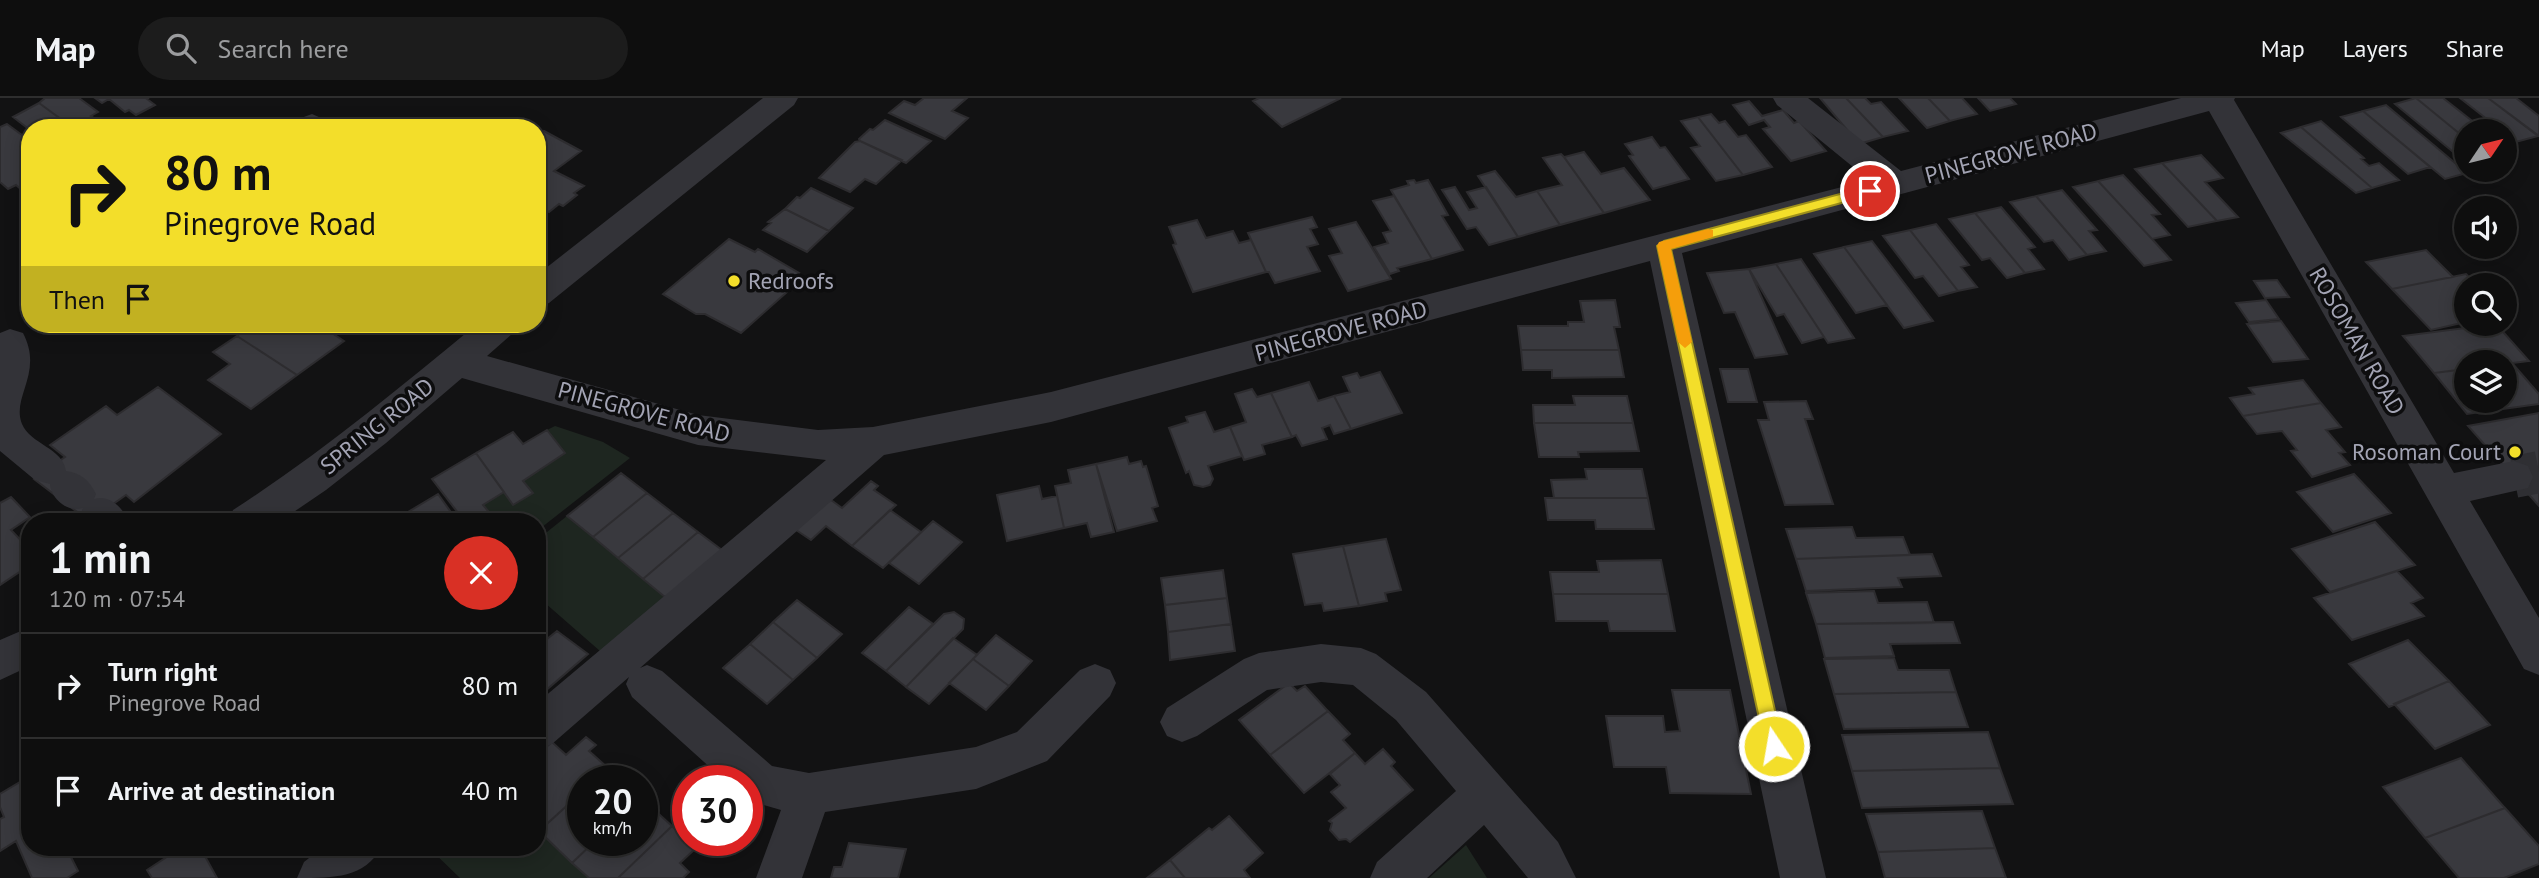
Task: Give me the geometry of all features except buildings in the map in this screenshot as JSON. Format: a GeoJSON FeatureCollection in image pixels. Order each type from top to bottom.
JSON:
{"type":"FeatureCollection","features":[{"type":"Feature","properties":{"kind":"street"},"geometry":{"type":"LineString","coordinates":[[546,278],[783,98]]}},
{"type":"Feature","properties":{"kind":"street"},"geometry":{"type":"LineString","coordinates":[[1788,98],[1896,184]]}},
{"type":"Feature","properties":{"kind":"street","name":"PINEGROVE ROAD"},"geometry":{"type":"LineString","coordinates":[[455,362],[698,430],[818,445],[873,442],[1051,407],[1138,385],[2218,98]]}},
{"type":"Feature","properties":{"kind":"street","name":"ROSOMAN ROAD"},"geometry":{"type":"LineString","coordinates":[[2218,98],[2539,656]]}},
{"type":"Feature","properties":{"kind":"street"},"geometry":{"type":"LineString","coordinates":[[1664,246],[1803,878]]}},
{"type":"Feature","properties":{"kind":"street","name":"SPRING ROAD"},"geometry":{"type":"LineString","coordinates":[[261,513],[312,479],[490,333]]}},
{"type":"Feature","properties":{"kind":"street"},"geometry":{"type":"LineString","coordinates":[[10,343],[14,363],[1,412],[4,427],[9,437],[81,497]]}},
{"type":"Feature","properties":{"kind":"street"},"geometry":{"type":"LineString","coordinates":[[546,722],[873,442]]}},
{"type":"Feature","properties":{"kind":"street"},"geometry":{"type":"LineString","coordinates":[[2444,491],[2514,477]]}},
{"type":"Feature","properties":{"kind":"street"},"geometry":{"type":"LineString","coordinates":[[0,661],[21,650]]}},
{"type":"Feature","properties":{"kind":"street"},"geometry":{"type":"LineString","coordinates":[[1182,722],[1259,672],[1321,663],[1361,667],[1411,706],[1542,858],[1553,878]]}},
{"type":"Feature","properties":{"kind":"street"},"geometry":{"type":"LineString","coordinates":[[648,684],[761,785],[809,794],[976,768],[1032,747],[1095,683]]}},
{"type":"Feature","properties":{"kind":"street"},"geometry":{"type":"LineString","coordinates":[[779,878],[809,794]]}},
{"type":"Feature","properties":{"kind":"street"},"geometry":{"type":"LineString","coordinates":[[1393,878],[1486,794]]}},
{"type":"Feature","properties":{"kind":"street"},"geometry":{"type":"LineString","coordinates":[[320,878],[348,856]]}},
{"type":"Feature","properties":{"kind":"shaded area"},"geometry":{"type":"Polygon","coordinates":[[[555,426],[603,442],[630,458],[546,524],[546,513],[485,513],[488,511],[483,505],[504,492],[513,505],[533,493],[523,481],[565,453],[547,430],[555,426]]]}},
{"type":"Feature","properties":{"kind":"shaded area"},"geometry":{"type":"Polygon","coordinates":[[[567,516],[671,602],[608,658],[546,604],[546,533],[567,516]]]}},
{"type":"Feature","properties":{"kind":"shaded area"},"geometry":{"type":"Polygon","coordinates":[[[546,838],[589,878],[460,878],[437,856],[546,856],[546,838]]]}},
{"type":"Feature","properties":{"kind":"shaded area"},"geometry":{"type":"Polygon","coordinates":[[[1466,845],[1487,878],[1429,878],[1466,845]]]}},
{"type":"Feature","properties":{"kind":"tunnel"},"geometry":{"type":"LineString","coordinates":[[2514,477],[2539,472]]}},
{"type":"Feature","properties":{"kind":"slow traffic"},"geometry":{"type":"LineString","coordinates":[[1685,342],[1664,246],[1708,234]]}},
{"type":"Feature","properties":{"kind":"place","name":"Redroofs"},"geometry":{"type":"Point","coordinates":[734,281]}},
{"type":"Feature","properties":{"kind":"place","name":"Rosoman Court"},"geometry":{"type":"Point","coordinates":[2515,452]}},
{"type":"Feature","properties":{"kind":"route"},"geometry":{"type":"LineString","coordinates":[[1774,746],[1664,246],[1870,191]]}}]}
